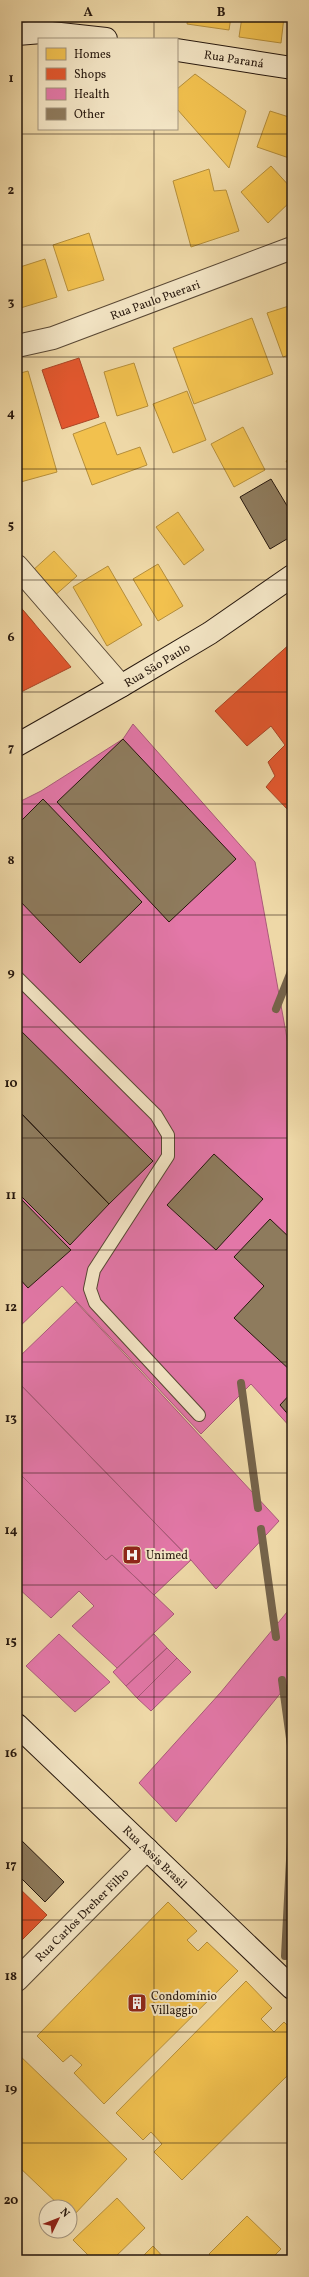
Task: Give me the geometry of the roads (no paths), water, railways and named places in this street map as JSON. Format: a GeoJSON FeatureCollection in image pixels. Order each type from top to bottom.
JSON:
{"type":"FeatureCollection","features":[{"type":"Feature","properties":{"kind":"street"},"geometry":{"type":"LineString","coordinates":[[17,34],[42,32],[97,38]]}},
{"type":"Feature","properties":{"kind":"street","name":"Rua Paraná"},"geometry":{"type":"LineString","coordinates":[[178,50],[292,68]]}},
{"type":"Feature","properties":{"kind":"street","name":"Rua Paulo Puerari"},"geometry":{"type":"LineString","coordinates":[[17,346],[53,338],[292,248]]}},
{"type":"Feature","properties":{"kind":"street"},"geometry":{"type":"LineString","coordinates":[[17,566],[121,686]]}},
{"type":"Feature","properties":{"kind":"street","name":"Rua São Paulo"},"geometry":{"type":"LineString","coordinates":[[17,744],[121,686],[210,633],[292,576]]}},
{"type":"Feature","properties":{"kind":"street","name":"Rua Assis Brasil"},"geometry":{"type":"LineString","coordinates":[[17,1726],[292,1988]]}},
{"type":"Feature","properties":{"kind":"street","name":"Rua Carlos Dreher Filho"},"geometry":{"type":"LineString","coordinates":[[17,1980],[147,1849]]}},
{"type":"Feature","properties":{"kind":"lane"},"geometry":{"type":"LineString","coordinates":[[17,977],[156,1115],[168,1135],[168,1156],[94,1270],[90,1289],[94,1303],[199,1415]]}},
{"type":"Feature","properties":{"kind":"waterway"},"geometry":{"type":"LineString","coordinates":[[276,1009],[292,969]]}},
{"type":"Feature","properties":{"kind":"waterway"},"geometry":{"type":"LineString","coordinates":[[241,1383],[258,1508]]}},
{"type":"Feature","properties":{"kind":"waterway"},"geometry":{"type":"LineString","coordinates":[[261,1529],[276,1637]]}},
{"type":"Feature","properties":{"kind":"waterway"},"geometry":{"type":"LineString","coordinates":[[282,1680],[292,1753]]}},
{"type":"Feature","properties":{"kind":"waterway"},"geometry":{"type":"LineString","coordinates":[[285,1956],[292,1822]]}},
{"type":"Feature","properties":{"kind":"place","name":"Unimed"},"geometry":{"type":"Point","coordinates":[132,1555]}},
{"type":"Feature","properties":{"kind":"place","name":"Condomínio Villaggio"},"geometry":{"type":"Point","coordinates":[137,2003]}}]}
